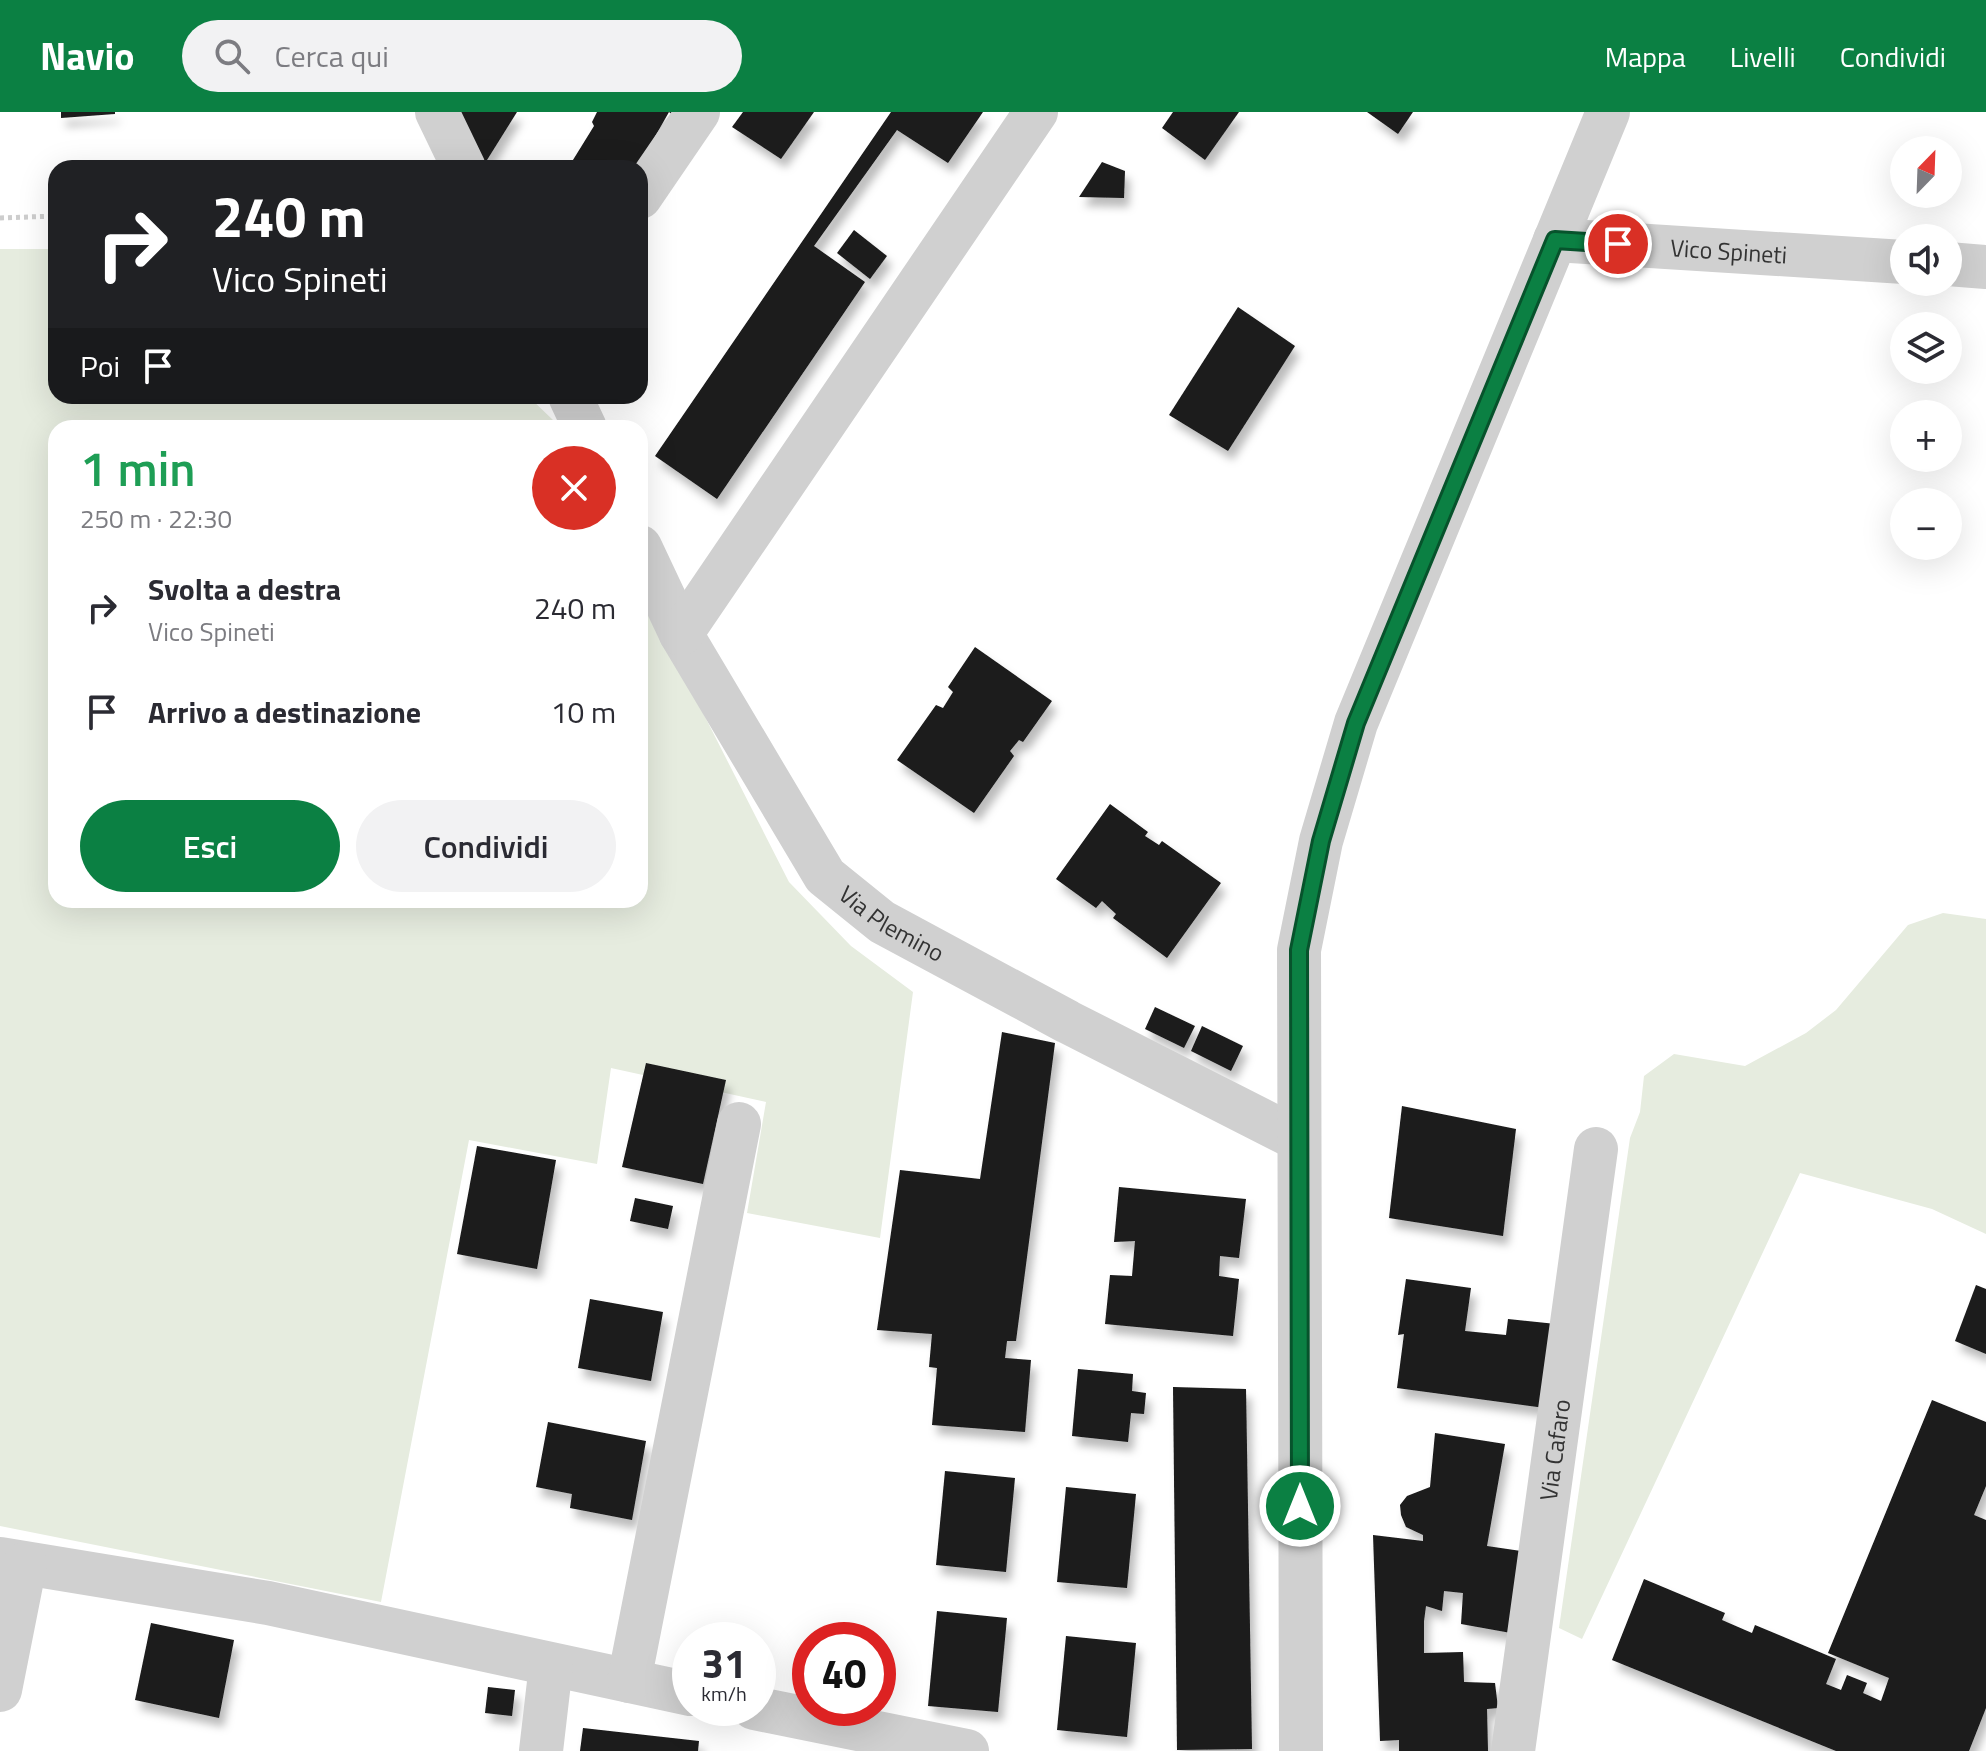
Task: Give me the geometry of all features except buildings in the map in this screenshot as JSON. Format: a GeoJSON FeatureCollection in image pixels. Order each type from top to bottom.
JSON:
{"type":"FeatureCollection","features":[{"type":"Feature","properties":{"kind":"street"},"geometry":{"type":"LineString","coordinates":[[437,112],[460,160]]}},
{"type":"Feature","properties":{"kind":"street"},"geometry":{"type":"LineString","coordinates":[[648,185],[698,112]]}},
{"type":"Feature","properties":{"kind":"street"},"geometry":{"type":"LineString","coordinates":[[681,634],[1036,112]]}},
{"type":"Feature","properties":{"kind":"street"},"geometry":{"type":"LineString","coordinates":[[1301,1751],[1299,950],[1321,841],[1356,723],[1608,112]]}},
{"type":"Feature","properties":{"kind":"street","name":"Vico Spineti"},"geometry":{"type":"LineString","coordinates":[[1555,240],[1890,261]]}},
{"type":"Feature","properties":{"kind":"street"},"geometry":{"type":"LineString","coordinates":[[1962,265],[1986,267]]}},
{"type":"Feature","properties":{"kind":"street","name":"Via Plemino"},"geometry":{"type":"LineString","coordinates":[[648,564],[681,634],[825,876],[882,922],[1068,1022],[1298,1139]]}},
{"type":"Feature","properties":{"kind":"street"},"geometry":{"type":"LineString","coordinates":[[629,1681],[739,1124]]}},
{"type":"Feature","properties":{"kind":"street","name":"Via Cafaro"},"geometry":{"type":"LineString","coordinates":[[1513,1751],[1596,1149]]}},
{"type":"Feature","properties":{"kind":"street"},"geometry":{"type":"LineString","coordinates":[[0,1690],[13,1562],[268,1603],[672,1690]]}},
{"type":"Feature","properties":{"kind":"street"},"geometry":{"type":"LineString","coordinates":[[541,1751],[551,1665]]}},
{"type":"Feature","properties":{"kind":"street"},"geometry":{"type":"LineString","coordinates":[[776,1712],[967,1751]]}},
{"type":"Feature","properties":{"kind":"path"},"geometry":{"type":"LineString","coordinates":[[0,218],[48,216]]}},
{"type":"Feature","properties":{"kind":"shaded area"},"geometry":{"type":"Polygon","coordinates":[[[0,249],[48,249],[48,404],[536,404],[553,420],[48,420],[48,908],[648,908],[648,605],[789,882],[851,946],[913,992],[880,1238],[747,1213],[766,1102],[611,1068],[597,1164],[469,1140],[381,1602],[0,1526],[0,249]]]}},
{"type":"Feature","properties":{"kind":"shaded area"},"geometry":{"type":"Polygon","coordinates":[[[1943,913],[1986,919],[1986,1234],[1932,1209],[1800,1173],[1582,1639],[1559,1628],[1630,1138],[1640,1112],[1644,1076],[1674,1054],[1745,1066],[1806,1033],[1836,1010],[1908,925],[1943,913]]]}},
{"type":"Feature","properties":{"kind":"route"},"geometry":{"type":"LineString","coordinates":[[1300,1506],[1299,950],[1321,841],[1356,723],[1555,240],[1618,244]]}}]}
